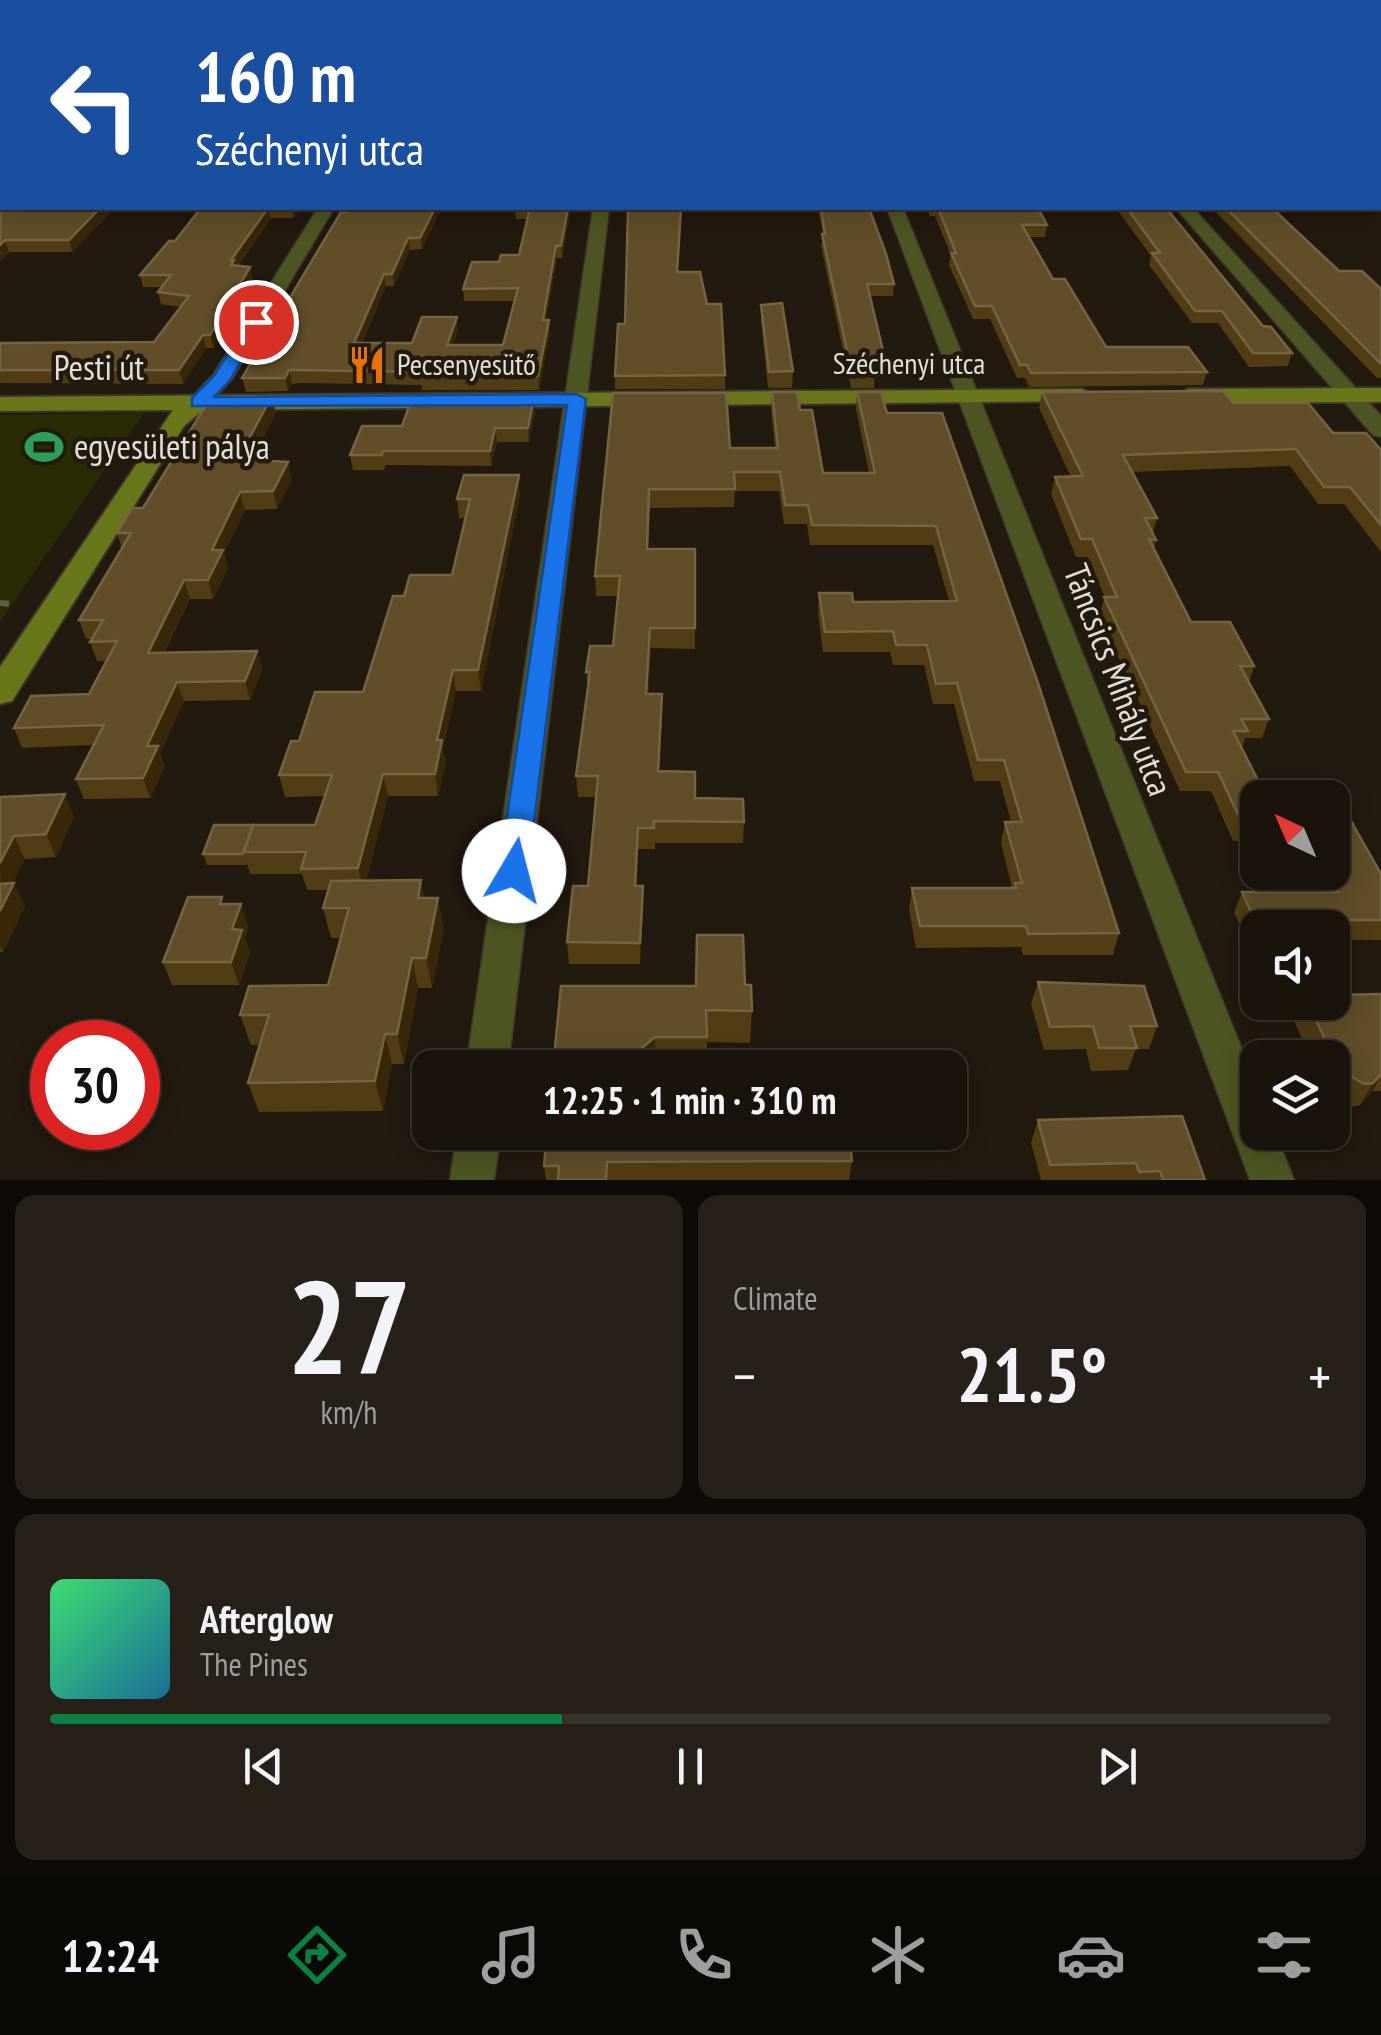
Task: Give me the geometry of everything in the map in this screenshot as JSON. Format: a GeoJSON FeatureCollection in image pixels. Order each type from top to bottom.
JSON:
{"type":"FeatureCollection","features":[{"type":"Feature","properties":{"kind":"street"},"geometry":{"type":"LineString","coordinates":[[0,693],[175,421],[221,380],[325,210]]}},
{"type":"Feature","properties":{"kind":"street"},"geometry":{"type":"LineString","coordinates":[[489,1050],[601,210]]}},
{"type":"Feature","properties":{"kind":"street","name":"Táncsics Mihály utca"},"geometry":{"type":"LineString","coordinates":[[896,210],[1272,1180]]}},
{"type":"Feature","properties":{"kind":"street"},"geometry":{"type":"LineString","coordinates":[[1186,210],[1381,430]]}},
{"type":"Feature","properties":{"kind":"street"},"geometry":{"type":"LineString","coordinates":[[1159,396],[1381,395]]}},
{"type":"Feature","properties":{"kind":"street","name":"Széchenyi utca"},"geometry":{"type":"LineString","coordinates":[[198,402],[1102,396]]}},
{"type":"Feature","properties":{"kind":"street","name":"Pesti út"},"geometry":{"type":"LineString","coordinates":[[0,404],[198,402]]}},
{"type":"Feature","properties":{"kind":"street"},"geometry":{"type":"LineString","coordinates":[[472,1180],[476,1150]]}},
{"type":"Feature","properties":{"kind":"path"},"geometry":{"type":"LineString","coordinates":[[0,603],[12,604]]}},
{"type":"Feature","properties":{"kind":"green space"},"geometry":{"type":"Polygon","coordinates":[[[144,413],[0,622],[0,415],[144,413]]]}},
{"type":"Feature","properties":{"kind":"building"},"geometry":{"type":"Polygon","coordinates":[[[0,210],[98,210],[69,240],[5,240],[0,245],[0,210]]]}},
{"type":"Feature","properties":{"kind":"building"},"geometry":{"type":"Polygon","coordinates":[[[199,210],[267,210],[231,260],[231,265],[250,267],[210,335],[203,335],[179,370],[0,370],[0,343],[154,342],[189,296],[158,292],[171,275],[140,275],[169,241],[175,241],[199,210]]]}},
{"type":"Feature","properties":{"kind":"building"},"geometry":{"type":"Polygon","coordinates":[[[434,210],[420,238],[408,238],[392,274],[384,274],[354,343],[412,343],[422,317],[457,317],[447,345],[503,345],[518,288],[463,289],[472,262],[499,262],[501,255],[519,255],[530,210],[568,210],[561,246],[556,246],[543,320],[549,320],[538,376],[420,377],[422,372],[289,370],[285,378],[242,378],[341,212],[434,210]]]}},
{"type":"Feature","properties":{"kind":"building"},"geometry":{"type":"Polygon","coordinates":[[[628,210],[681,210],[677,272],[700,272],[707,304],[721,304],[725,375],[615,376],[618,324],[625,324],[628,210]]]}},
{"type":"Feature","properties":{"kind":"building"},"geometry":{"type":"Polygon","coordinates":[[[821,210],[870,210],[894,284],[867,284],[885,359],[871,360],[875,374],[852,374],[821,210]]]}},
{"type":"Feature","properties":{"kind":"building"},"geometry":{"type":"Polygon","coordinates":[[[939,210],[1039,210],[1047,225],[1022,225],[1053,279],[1065,279],[1106,347],[1188,347],[1207,372],[1031,373],[1027,365],[1020,365],[992,306],[975,306],[951,253],[956,253],[939,210]]]}},
{"type":"Feature","properties":{"kind":"building"},"geometry":{"type":"Polygon","coordinates":[[[1128,210],[1168,210],[1263,326],[1271,327],[1292,353],[1253,353],[1222,311],[1195,311],[1152,253],[1160,253],[1128,210]]]}},
{"type":"Feature","properties":{"kind":"building"},"geometry":{"type":"Polygon","coordinates":[[[1228,210],[1274,210],[1339,271],[1362,271],[1381,289],[1381,364],[1228,210]]]}},
{"type":"Feature","properties":{"kind":"building"},"geometry":{"type":"Polygon","coordinates":[[[782,303],[793,371],[769,372],[761,305],[782,303]]]}},
{"type":"Feature","properties":{"kind":"building"},"geometry":{"type":"Polygon","coordinates":[[[1223,391],[1233,403],[1308,403],[1333,433],[1366,433],[1381,450],[1381,525],[1350,487],[1324,487],[1296,449],[1123,455],[1157,518],[1145,518],[1156,540],[1149,539],[1191,622],[1230,622],[1254,666],[1240,666],[1269,719],[1241,719],[1248,731],[1233,731],[1258,780],[1240,780],[1240,819],[1218,772],[1186,772],[1104,597],[1117,597],[1092,539],[1081,539],[1055,477],[1083,476],[1042,392],[1223,391]]]}},
{"type":"Feature","properties":{"kind":"building"},"geometry":{"type":"Polygon","coordinates":[[[772,392],[797,392],[800,410],[812,410],[823,473],[875,473],[857,392],[881,392],[887,413],[942,413],[1038,683],[1119,933],[1028,934],[1026,926],[920,926],[912,888],[1016,888],[1015,883],[1022,883],[1005,822],[1022,822],[1004,760],[978,760],[957,683],[936,684],[927,645],[896,645],[893,631],[825,632],[819,593],[852,593],[853,602],[957,601],[936,526],[812,525],[808,505],[785,505],[780,472],[734,472],[735,489],[649,489],[647,549],[695,549],[695,628],[650,628],[646,694],[662,694],[658,771],[695,772],[695,798],[743,799],[744,822],[654,821],[654,828],[638,828],[635,886],[643,886],[640,943],[567,942],[573,886],[588,886],[598,776],[576,776],[590,672],[586,672],[590,646],[613,646],[620,576],[595,576],[613,393],[726,393],[730,448],[778,448],[772,392]]]}},
{"type":"Feature","properties":{"kind":"building"},"geometry":{"type":"Polygon","coordinates":[[[272,396],[238,459],[288,462],[273,491],[240,492],[212,550],[223,550],[208,580],[184,580],[148,653],[257,651],[245,681],[177,682],[147,746],[158,746],[143,778],[76,779],[104,725],[14,728],[31,696],[89,694],[117,641],[90,642],[103,620],[79,620],[131,533],[117,533],[132,508],[143,508],[206,405],[224,405],[229,397],[272,396]]]}},
{"type":"Feature","properties":{"kind":"building"},"geometry":{"type":"Polygon","coordinates":[[[534,397],[528,428],[495,428],[490,451],[383,451],[382,455],[350,455],[362,426],[402,426],[412,398],[534,397]]]}},
{"type":"Feature","properties":{"kind":"building"},"geometry":{"type":"Polygon","coordinates":[[[464,475],[519,475],[478,670],[453,670],[437,740],[442,740],[435,774],[383,774],[358,868],[301,869],[306,852],[244,852],[253,825],[315,825],[332,775],[279,775],[291,741],[299,741],[315,692],[363,692],[393,596],[404,596],[410,575],[452,575],[470,499],[457,499],[464,475]]]}},
{"type":"Feature","properties":{"kind":"building"},"geometry":{"type":"Polygon","coordinates":[[[65,794],[46,834],[14,836],[0,863],[0,797],[65,794]]]}},
{"type":"Feature","properties":{"kind":"building"},"geometry":{"type":"Polygon","coordinates":[[[1350,819],[1381,874],[1381,920],[1350,920],[1350,910],[1250,910],[1242,892],[1350,890],[1350,819]]]}},
{"type":"Feature","properties":{"kind":"building"},"geometry":{"type":"Polygon","coordinates":[[[214,825],[253,825],[243,854],[203,854],[214,825]]]}},
{"type":"Feature","properties":{"kind":"building"},"geometry":{"type":"Polygon","coordinates":[[[421,880],[418,898],[438,898],[426,958],[412,958],[397,1034],[385,1034],[375,1081],[248,1083],[269,1015],[240,1015],[249,986],[328,985],[349,908],[323,908],[331,881],[421,880]]]}},
{"type":"Feature","properties":{"kind":"building"},"geometry":{"type":"Polygon","coordinates":[[[14,883],[0,911],[0,884],[14,883]]]}},
{"type":"Feature","properties":{"kind":"building"},"geometry":{"type":"Polygon","coordinates":[[[188,897],[222,897],[220,904],[241,904],[232,929],[242,930],[231,962],[163,962],[188,897]]]}},
{"type":"Feature","properties":{"kind":"building"},"geometry":{"type":"Polygon","coordinates":[[[697,935],[743,935],[745,985],[751,985],[752,1011],[706,1010],[707,1037],[655,1037],[639,1050],[555,1050],[561,986],[696,986],[697,935]]]}},
{"type":"Feature","properties":{"kind":"building"},"geometry":{"type":"Polygon","coordinates":[[[1038,982],[1144,986],[1157,1026],[1130,1026],[1137,1048],[1099,1048],[1093,1026],[1050,1027],[1038,982]]]}},
{"type":"Feature","properties":{"kind":"building"},"geometry":{"type":"Polygon","coordinates":[[[1381,994],[1381,1074],[1373,1083],[1364,1084],[1350,1076],[1350,1040],[1325,1040],[1316,1020],[1350,1020],[1350,995],[1381,994]]]}},
{"type":"Feature","properties":{"kind":"building"},"geometry":{"type":"Polygon","coordinates":[[[1182,1116],[1205,1180],[1163,1180],[1160,1171],[1139,1172],[1136,1163],[1050,1165],[1038,1120],[1182,1116]]]}},
{"type":"Feature","properties":{"kind":"building"},"geometry":{"type":"Polygon","coordinates":[[[545,1150],[851,1150],[852,1161],[607,1162],[606,1180],[558,1180],[559,1166],[544,1166],[545,1150]]]}},
{"type":"Feature","properties":{"kind":"place","name":"Pecsenyesütő"},"geometry":{"type":"Point","coordinates":[367,365]}},
{"type":"Feature","properties":{"kind":"place","name":"egyesületi pálya"},"geometry":{"type":"Point","coordinates":[44,447]}},
{"type":"Feature","properties":{"kind":"route"},"geometry":{"type":"LineString","coordinates":[[256,322],[221,380],[198,402],[576,399],[514,871]]}}]}
